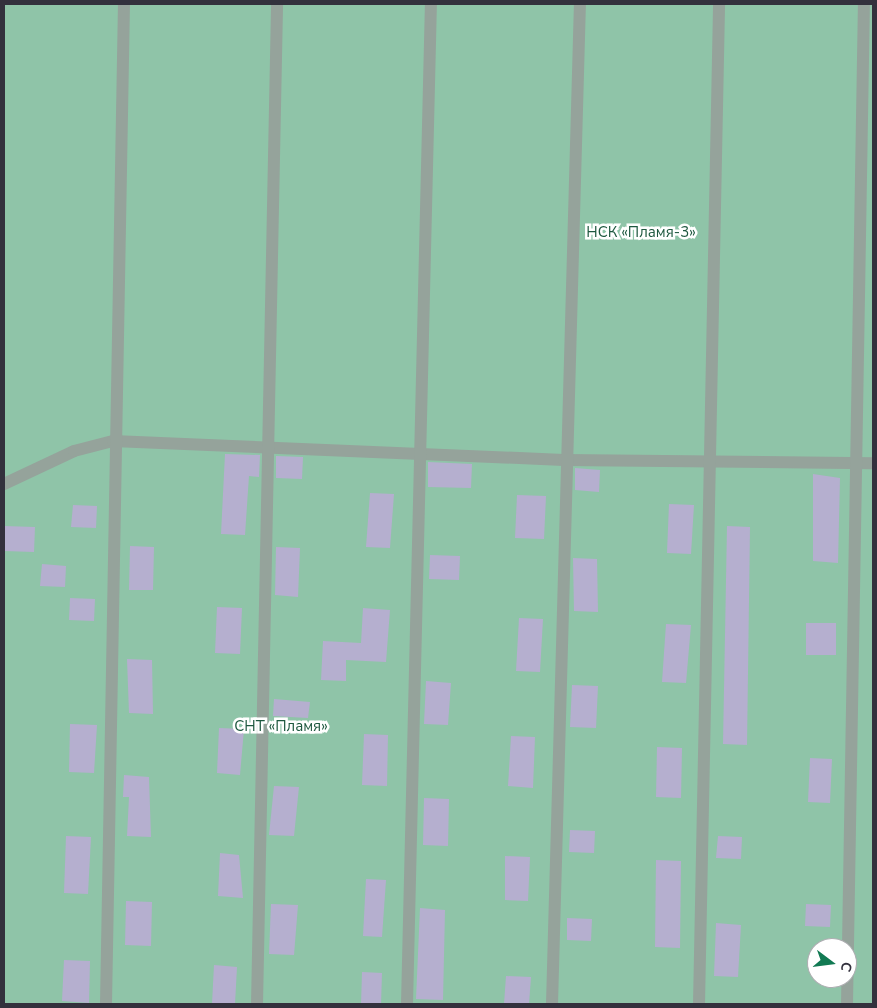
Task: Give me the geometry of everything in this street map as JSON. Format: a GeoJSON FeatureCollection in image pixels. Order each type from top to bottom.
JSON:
{"type":"FeatureCollection","features":[{"type":"Feature","properties":{"kind":"street"},"geometry":{"type":"LineString","coordinates":[[106,1004],[113,441],[124,4]]}},
{"type":"Feature","properties":{"kind":"street"},"geometry":{"type":"LineString","coordinates":[[257,1004],[277,4]]}},
{"type":"Feature","properties":{"kind":"street"},"geometry":{"type":"LineString","coordinates":[[407,1004],[431,4]]}},
{"type":"Feature","properties":{"kind":"street"},"geometry":{"type":"LineString","coordinates":[[552,1004],[564,460],[580,4]]}},
{"type":"Feature","properties":{"kind":"street"},"geometry":{"type":"LineString","coordinates":[[700,1004],[719,4]]}},
{"type":"Feature","properties":{"kind":"street"},"geometry":{"type":"LineString","coordinates":[[847,1004],[853,461],[864,4]]}},
{"type":"Feature","properties":{"kind":"street"},"geometry":{"type":"LineString","coordinates":[[4,484],[74,451],[113,441],[269,444],[419,454],[564,460],[853,461],[873,463]]}},
{"type":"Feature","properties":{"kind":"green space"},"geometry":{"type":"Polygon","coordinates":[[[4,4],[873,4],[873,1004],[4,1004],[4,4]]]}},
{"type":"Feature","properties":{"kind":"building"},"geometry":{"type":"Polygon","coordinates":[[[225,454],[260,455],[259,477],[249,476],[245,535],[221,534],[225,454]]]}},
{"type":"Feature","properties":{"kind":"building"},"geometry":{"type":"Polygon","coordinates":[[[276,456],[303,457],[302,479],[276,478],[276,456]]]}},
{"type":"Feature","properties":{"kind":"building"},"geometry":{"type":"Polygon","coordinates":[[[428,462],[472,464],[471,488],[428,487],[428,462]]]}},
{"type":"Feature","properties":{"kind":"building"},"geometry":{"type":"Polygon","coordinates":[[[575,468],[600,470],[599,492],[575,490],[575,468]]]}},
{"type":"Feature","properties":{"kind":"building"},"geometry":{"type":"Polygon","coordinates":[[[813,474],[840,478],[838,563],[813,561],[813,474]]]}},
{"type":"Feature","properties":{"kind":"building"},"geometry":{"type":"Polygon","coordinates":[[[370,493],[394,494],[390,548],[366,547],[370,493]]]}},
{"type":"Feature","properties":{"kind":"building"},"geometry":{"type":"Polygon","coordinates":[[[517,495],[546,496],[544,539],[515,538],[517,495]]]}},
{"type":"Feature","properties":{"kind":"building"},"geometry":{"type":"Polygon","coordinates":[[[669,504],[694,505],[691,554],[667,553],[669,504]]]}},
{"type":"Feature","properties":{"kind":"building"},"geometry":{"type":"Polygon","coordinates":[[[73,505],[97,506],[96,528],[71,527],[73,505]]]}},
{"type":"Feature","properties":{"kind":"building"},"geometry":{"type":"Polygon","coordinates":[[[4,526],[35,527],[34,552],[4,551],[4,526]]]}},
{"type":"Feature","properties":{"kind":"building"},"geometry":{"type":"Polygon","coordinates":[[[727,526],[750,527],[747,745],[723,744],[727,526]]]}},
{"type":"Feature","properties":{"kind":"building"},"geometry":{"type":"Polygon","coordinates":[[[130,546],[154,547],[153,590],[129,590],[130,546]]]}},
{"type":"Feature","properties":{"kind":"building"},"geometry":{"type":"Polygon","coordinates":[[[276,547],[300,548],[298,597],[275,595],[276,547]]]}},
{"type":"Feature","properties":{"kind":"building"},"geometry":{"type":"Polygon","coordinates":[[[430,555],[460,556],[459,580],[429,579],[430,555]]]}},
{"type":"Feature","properties":{"kind":"building"},"geometry":{"type":"Polygon","coordinates":[[[573,558],[597,559],[598,612],[574,611],[573,558]]]}},
{"type":"Feature","properties":{"kind":"building"},"geometry":{"type":"Polygon","coordinates":[[[42,564],[66,566],[65,587],[40,586],[42,564]]]}},
{"type":"Feature","properties":{"kind":"building"},"geometry":{"type":"Polygon","coordinates":[[[70,598],[95,599],[94,621],[69,620],[70,598]]]}},
{"type":"Feature","properties":{"kind":"building"},"geometry":{"type":"Polygon","coordinates":[[[217,607],[242,608],[240,654],[215,653],[217,607]]]}},
{"type":"Feature","properties":{"kind":"building"},"geometry":{"type":"Polygon","coordinates":[[[363,608],[390,610],[386,662],[346,660],[346,681],[321,680],[323,641],[361,643],[363,608]]]}},
{"type":"Feature","properties":{"kind":"building"},"geometry":{"type":"Polygon","coordinates":[[[519,618],[543,619],[540,672],[516,671],[519,618]]]}},
{"type":"Feature","properties":{"kind":"building"},"geometry":{"type":"Polygon","coordinates":[[[806,623],[836,623],[836,655],[806,655],[806,623]]]}},
{"type":"Feature","properties":{"kind":"building"},"geometry":{"type":"Polygon","coordinates":[[[666,624],[691,625],[686,683],[662,682],[666,624]]]}},
{"type":"Feature","properties":{"kind":"building"},"geometry":{"type":"Polygon","coordinates":[[[127,659],[152,660],[153,714],[129,713],[127,659]]]}},
{"type":"Feature","properties":{"kind":"building"},"geometry":{"type":"Polygon","coordinates":[[[426,681],[451,683],[448,725],[424,724],[426,681]]]}},
{"type":"Feature","properties":{"kind":"building"},"geometry":{"type":"Polygon","coordinates":[[[572,685],[598,686],[596,728],[570,727],[572,685]]]}},
{"type":"Feature","properties":{"kind":"building"},"geometry":{"type":"Polygon","coordinates":[[[274,699],[310,702],[308,718],[273,716],[274,699]]]}},
{"type":"Feature","properties":{"kind":"building"},"geometry":{"type":"Polygon","coordinates":[[[70,724],[97,725],[94,773],[69,772],[70,724]]]}},
{"type":"Feature","properties":{"kind":"building"},"geometry":{"type":"Polygon","coordinates":[[[219,728],[244,729],[240,775],[217,773],[219,728]]]}},
{"type":"Feature","properties":{"kind":"building"},"geometry":{"type":"Polygon","coordinates":[[[364,734],[388,735],[387,786],[362,785],[364,734]]]}},
{"type":"Feature","properties":{"kind":"building"},"geometry":{"type":"Polygon","coordinates":[[[511,736],[535,737],[533,788],[508,786],[511,736]]]}},
{"type":"Feature","properties":{"kind":"building"},"geometry":{"type":"Polygon","coordinates":[[[657,747],[682,748],[681,798],[656,797],[657,747]]]}},
{"type":"Feature","properties":{"kind":"building"},"geometry":{"type":"Polygon","coordinates":[[[810,758],[832,759],[830,803],[808,802],[810,758]]]}},
{"type":"Feature","properties":{"kind":"building"},"geometry":{"type":"Polygon","coordinates":[[[124,775],[149,777],[151,837],[127,836],[129,797],[123,797],[124,775]]]}},
{"type":"Feature","properties":{"kind":"building"},"geometry":{"type":"Polygon","coordinates":[[[274,786],[299,787],[294,836],[269,835],[274,786]]]}},
{"type":"Feature","properties":{"kind":"building"},"geometry":{"type":"Polygon","coordinates":[[[424,798],[449,799],[448,846],[423,845],[424,798]]]}},
{"type":"Feature","properties":{"kind":"building"},"geometry":{"type":"Polygon","coordinates":[[[570,830],[595,831],[594,853],[569,852],[570,830]]]}},
{"type":"Feature","properties":{"kind":"building"},"geometry":{"type":"Polygon","coordinates":[[[66,836],[91,837],[88,894],[64,893],[66,836]]]}},
{"type":"Feature","properties":{"kind":"building"},"geometry":{"type":"Polygon","coordinates":[[[718,836],[742,837],[741,859],[716,858],[718,836]]]}},
{"type":"Feature","properties":{"kind":"building"},"geometry":{"type":"Polygon","coordinates":[[[220,853],[239,855],[243,898],[218,896],[220,853]]]}},
{"type":"Feature","properties":{"kind":"building"},"geometry":{"type":"Polygon","coordinates":[[[505,856],[530,857],[528,901],[505,900],[505,856]]]}},
{"type":"Feature","properties":{"kind":"building"},"geometry":{"type":"Polygon","coordinates":[[[656,860],[681,861],[680,948],[655,947],[656,860]]]}},
{"type":"Feature","properties":{"kind":"building"},"geometry":{"type":"Polygon","coordinates":[[[366,879],[386,880],[382,937],[363,936],[366,879]]]}},
{"type":"Feature","properties":{"kind":"building"},"geometry":{"type":"Polygon","coordinates":[[[126,901],[152,902],[151,946],[125,945],[126,901]]]}},
{"type":"Feature","properties":{"kind":"building"},"geometry":{"type":"Polygon","coordinates":[[[271,904],[298,905],[294,955],[269,954],[271,904]]]}},
{"type":"Feature","properties":{"kind":"building"},"geometry":{"type":"Polygon","coordinates":[[[806,904],[831,905],[830,927],[805,926],[806,904]]]}},
{"type":"Feature","properties":{"kind":"building"},"geometry":{"type":"Polygon","coordinates":[[[420,908],[445,910],[443,1000],[416,999],[420,908]]]}},
{"type":"Feature","properties":{"kind":"building"},"geometry":{"type":"Polygon","coordinates":[[[567,918],[592,919],[591,941],[567,940],[567,918]]]}},
{"type":"Feature","properties":{"kind":"building"},"geometry":{"type":"Polygon","coordinates":[[[716,923],[741,925],[738,977],[714,976],[716,923]]]}},
{"type":"Feature","properties":{"kind":"building"},"geometry":{"type":"Polygon","coordinates":[[[64,960],[90,961],[89,1003],[62,1001],[64,960]]]}},
{"type":"Feature","properties":{"kind":"building"},"geometry":{"type":"Polygon","coordinates":[[[214,965],[237,967],[235,1004],[212,1004],[214,965]]]}},
{"type":"Feature","properties":{"kind":"building"},"geometry":{"type":"Polygon","coordinates":[[[362,972],[382,973],[381,1004],[361,1004],[362,972]]]}},
{"type":"Feature","properties":{"kind":"building"},"geometry":{"type":"Polygon","coordinates":[[[506,976],[531,977],[529,1004],[504,1004],[506,976]]]}},
{"type":"Feature","properties":{"kind":"park label","name":"НСК «Пламя-3»"},"geometry":{"type":"Point","coordinates":[641,233]}},
{"type":"Feature","properties":{"kind":"park label","name":"СНТ «Пламя»"},"geometry":{"type":"Point","coordinates":[281,727]}}]}
